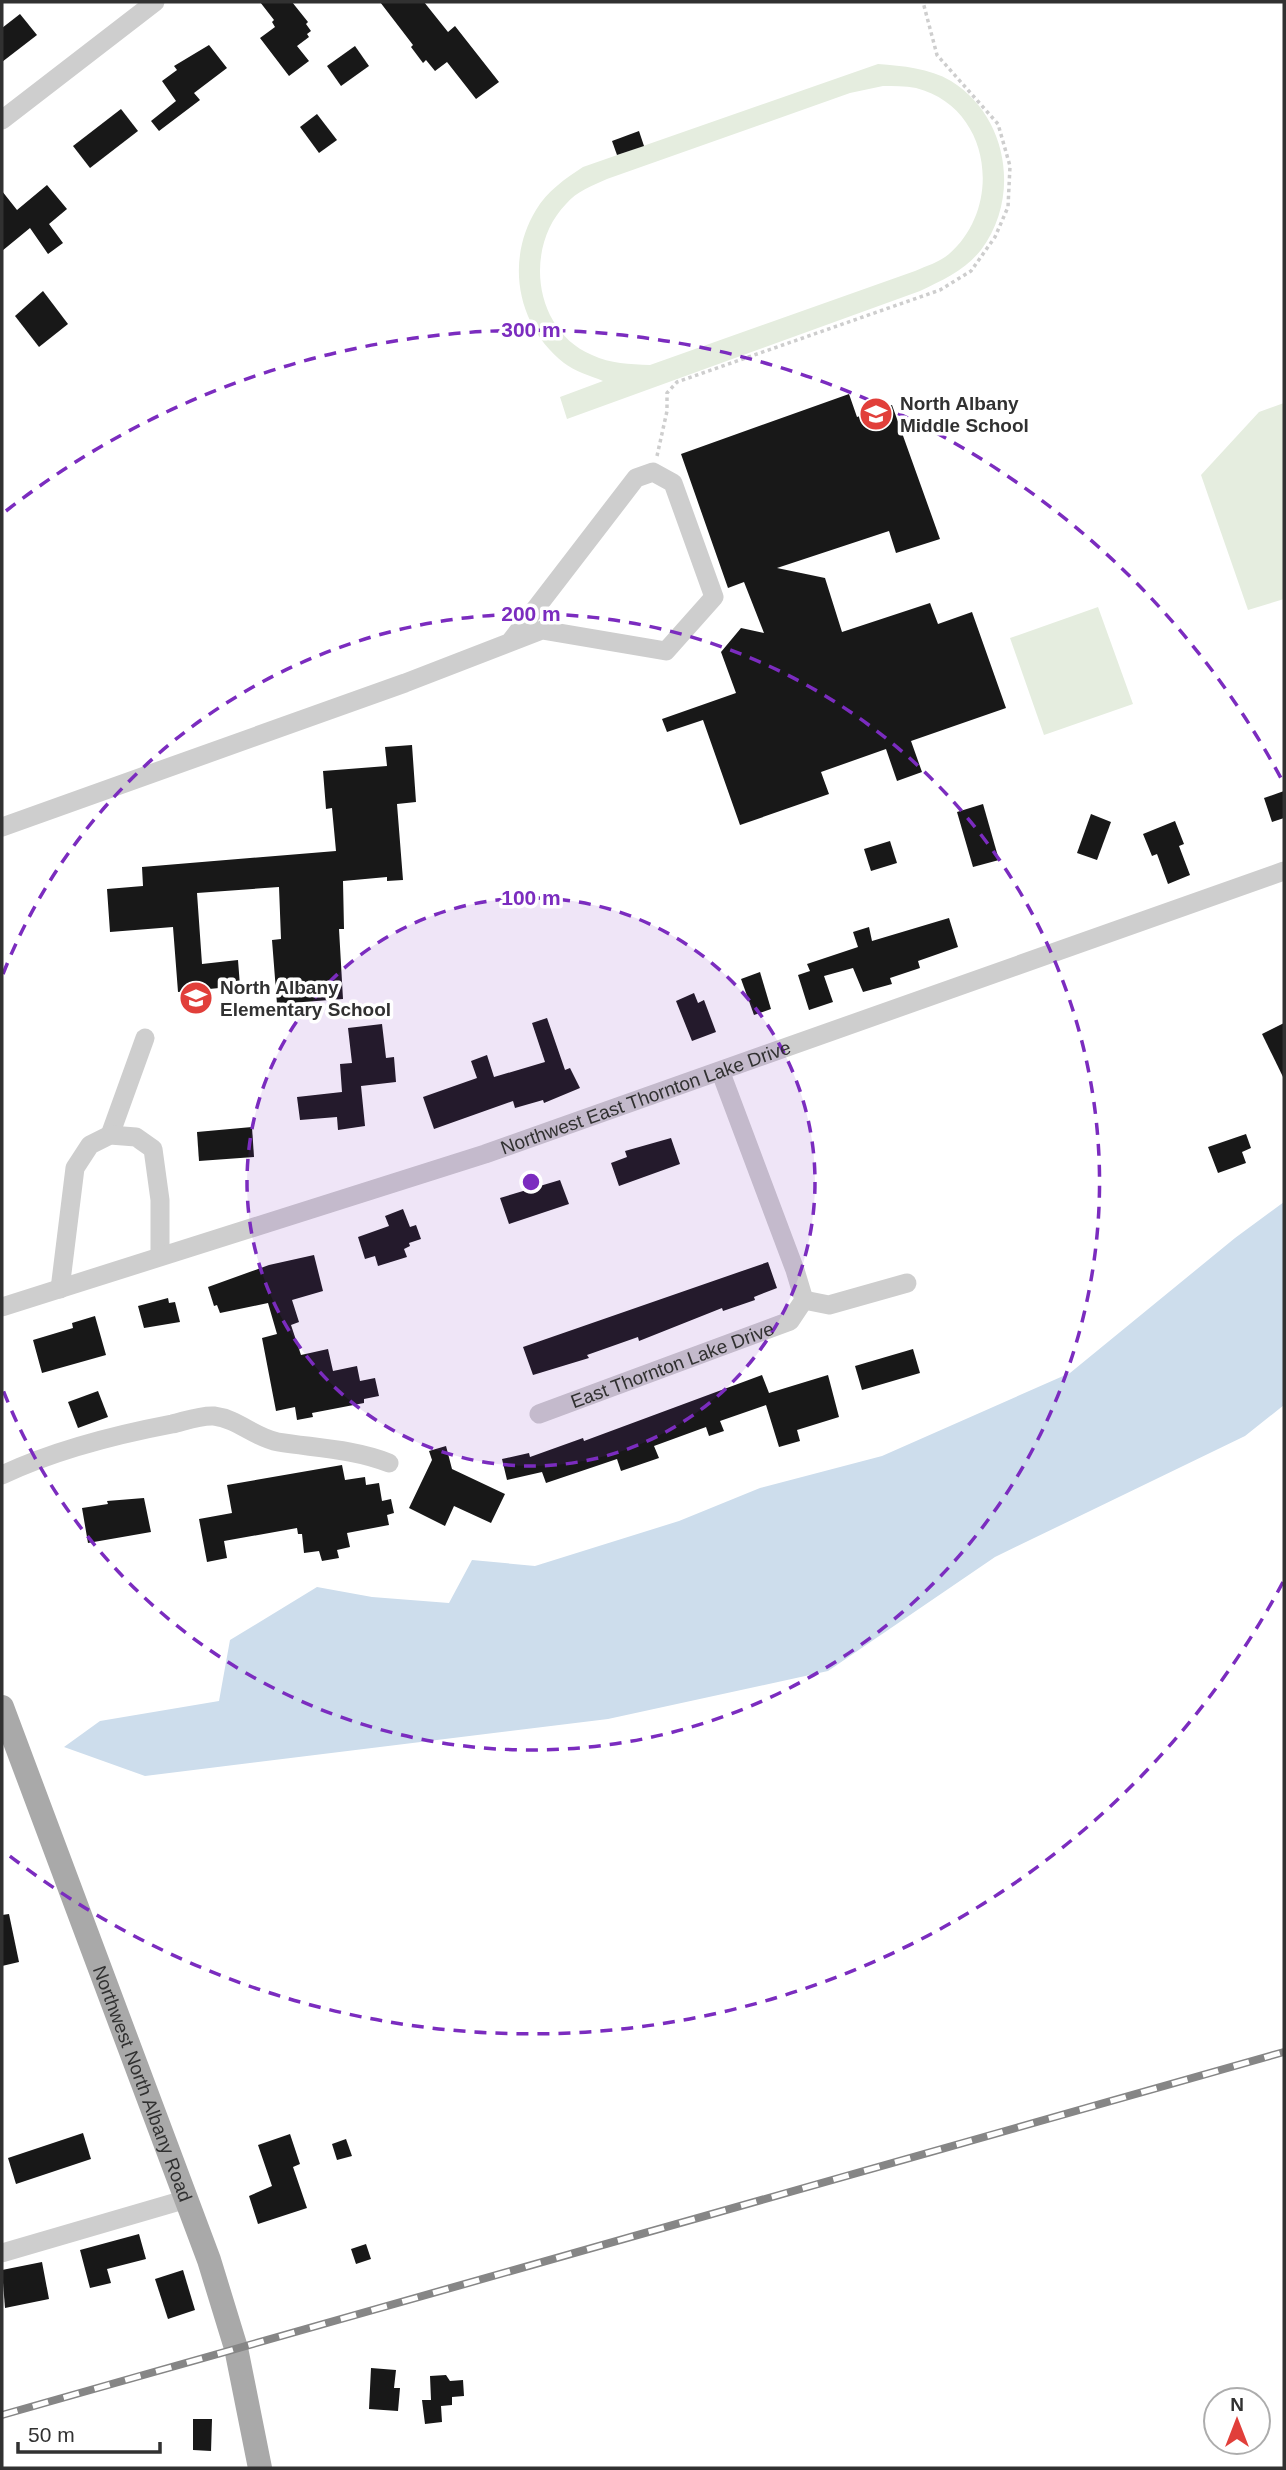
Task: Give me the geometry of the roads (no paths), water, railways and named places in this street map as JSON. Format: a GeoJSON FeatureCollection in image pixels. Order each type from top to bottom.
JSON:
{"type":"FeatureCollection","features":[{"type":"Feature","properties":{"kind":"main road","name":"Northwest North Albany Road"},"geometry":{"type":"LineString","coordinates":[[2,1707],[187,2199],[236,2348],[260,2468]]}},
{"type":"Feature","properties":{"kind":"street"},"geometry":{"type":"LineString","coordinates":[[3,117],[155,2]]}},
{"type":"Feature","properties":{"kind":"street"},"geometry":{"type":"LineString","coordinates":[[2,827],[510,642],[542,630],[666,651],[714,597],[673,482],[653,472],[636,478],[621,494],[510,642]]}},
{"type":"Feature","properties":{"kind":"street","name":"Northwest East Thornton Lake Drive"},"geometry":{"type":"LineString","coordinates":[[2,1307],[485,1154],[721,1073],[1284,871]]}},
{"type":"Feature","properties":{"kind":"street"},"geometry":{"type":"LineString","coordinates":[[110,1135],[145,1038]]}},
{"type":"Feature","properties":{"kind":"street"},"geometry":{"type":"LineString","coordinates":[[721,1073],[804,1300],[829,1305],[907,1283]]}},
{"type":"Feature","properties":{"kind":"street"},"geometry":{"type":"LineString","coordinates":[[60,1289],[75,1168],[90,1145],[110,1135],[136,1138],[153,1149],[160,1200],[160,1256]]}},
{"type":"Feature","properties":{"kind":"street","name":"East Thornton Lake Drive"},"geometry":{"type":"LineString","coordinates":[[539,1414],[790,1321],[804,1300]]}},
{"type":"Feature","properties":{"kind":"street"},"geometry":{"type":"LineString","coordinates":[[2,1475],[25,1464],[121,1434],[211,1416],[227,1418],[268,1440],[327,1450],[363,1452],[389,1463]]}},
{"type":"Feature","properties":{"kind":"street"},"geometry":{"type":"LineString","coordinates":[[2,2253],[187,2199]]}},
{"type":"Feature","properties":{"kind":"water"},"geometry":{"type":"Polygon","coordinates":[[[1284,1202],[1284,1405],[1245,1436],[995,1557],[828,1671],[608,1719],[145,1776],[64,1747],[100,1721],[219,1701],[230,1640],[317,1587],[372,1597],[449,1603],[472,1560],[535,1566],[679,1521],[760,1488],[882,1456],[1070,1373],[1235,1238],[1284,1202]]]}},
{"type":"Feature","properties":{"kind":"railway"},"geometry":{"type":"LineString","coordinates":[[2,2415],[1284,2052]]}},
{"type":"Feature","properties":{"kind":"place","name":"North Albany Middle School"},"geometry":{"type":"Point","coordinates":[876,414]}},
{"type":"Feature","properties":{"kind":"place","name":"North Albany Elementary School"},"geometry":{"type":"Point","coordinates":[196,998]}}]}
